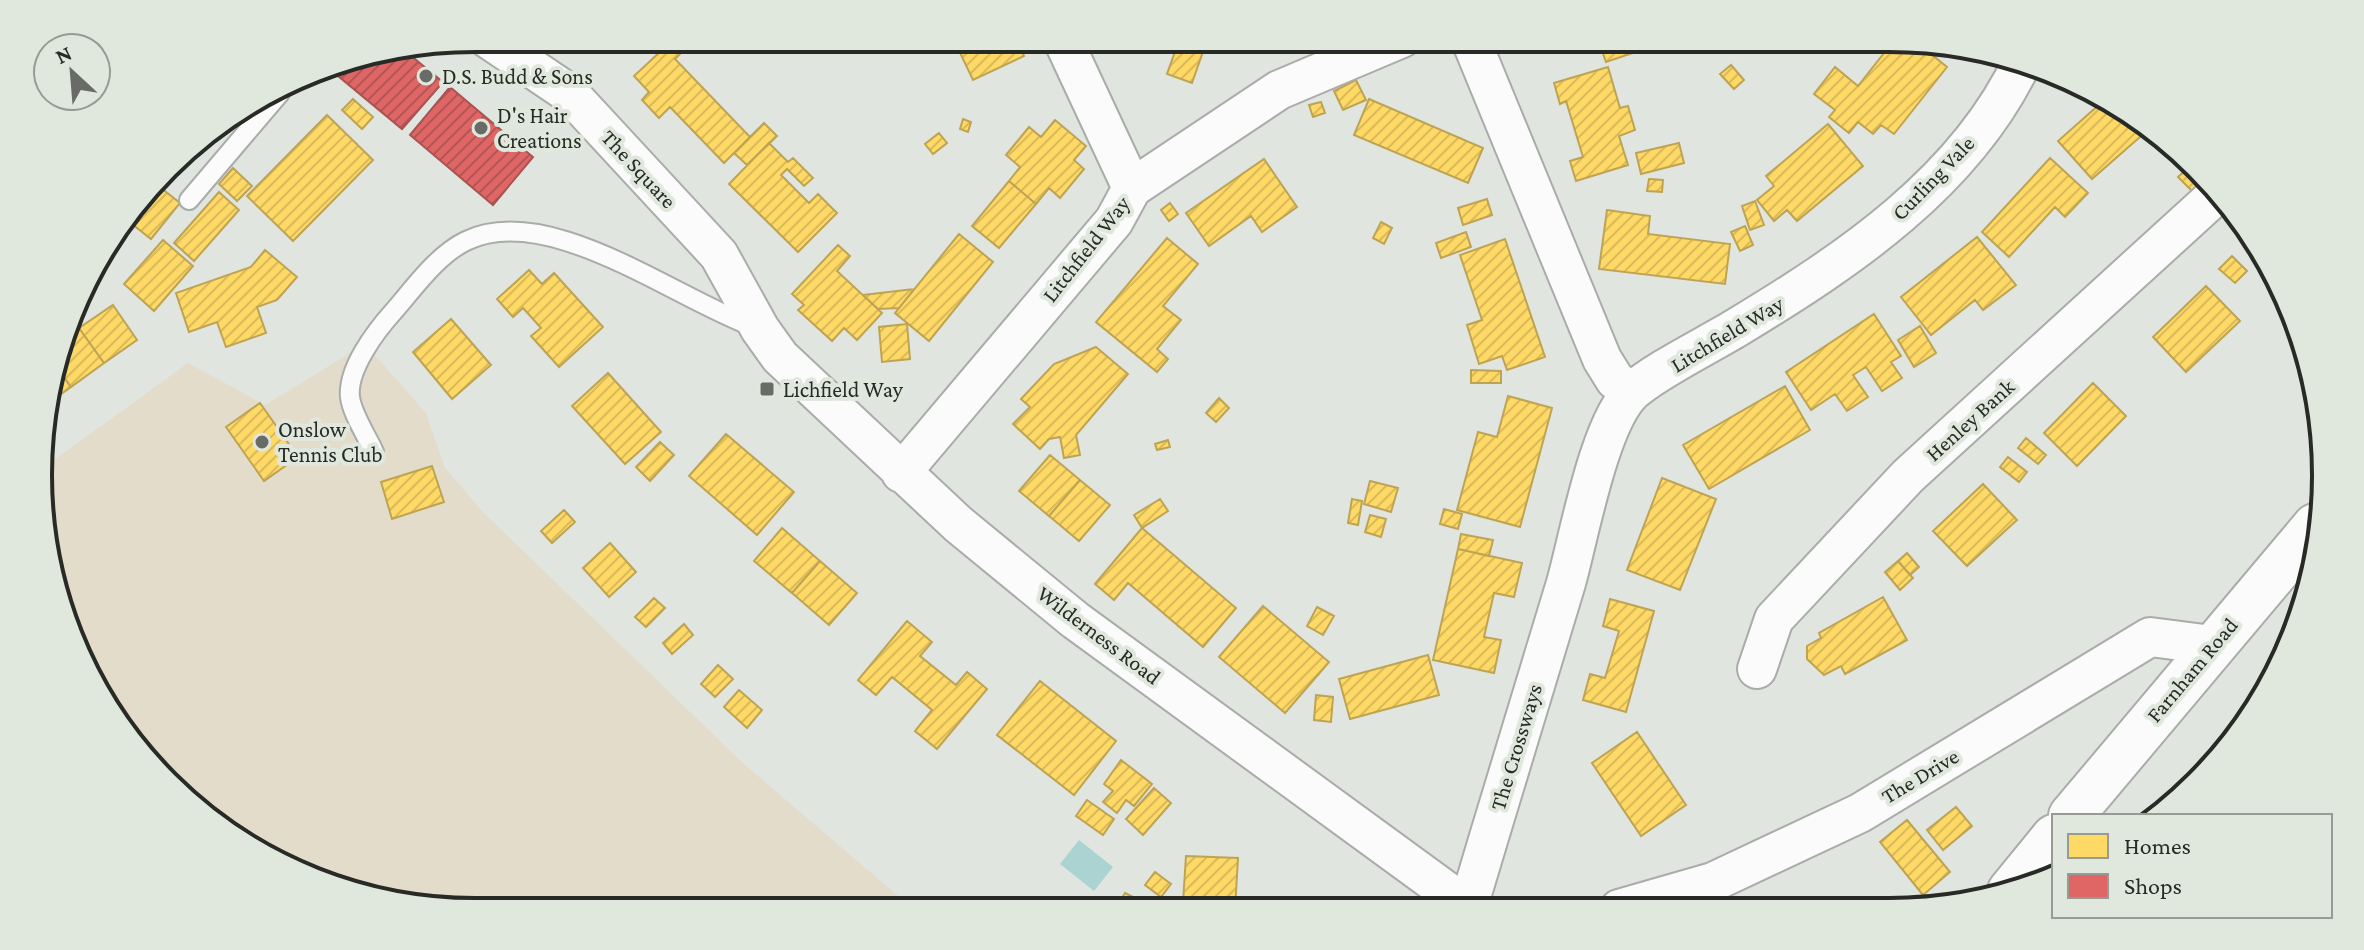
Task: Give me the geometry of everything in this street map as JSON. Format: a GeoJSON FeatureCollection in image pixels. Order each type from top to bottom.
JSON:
{"type":"FeatureCollection","features":[{"type":"Feature","properties":{"kind":"main road","name":"Farnham Road"},"geometry":{"type":"LineString","coordinates":[[2073,814],[2307,535]]}},
{"type":"Feature","properties":{"kind":"main road"},"geometry":{"type":"LineString","coordinates":[[2021,877],[2052,839]]}},
{"type":"Feature","properties":{"kind":"street","name":"The Square"},"geometry":{"type":"LineString","coordinates":[[508,52],[570,94],[719,255],[760,329]]}},
{"type":"Feature","properties":{"kind":"street"},"geometry":{"type":"LineString","coordinates":[[1069,52],[1132,188]]}},
{"type":"Feature","properties":{"kind":"street","name":"Litchfield Way"},"geometry":{"type":"LineString","coordinates":[[901,473],[1114,221],[1132,188],[1279,90],[1369,52]]}},
{"type":"Feature","properties":{"kind":"street"},"geometry":{"type":"LineString","coordinates":[[1476,52],[1602,359],[1615,380],[1632,392]]}},
{"type":"Feature","properties":{"kind":"street","name":"Curling Vale"},"geometry":{"type":"LineString","coordinates":[[1822,276],[1905,212],[1965,148],[2001,102],[2017,72]]}},
{"type":"Feature","properties":{"kind":"street","name":"Henley Bank"},"geometry":{"type":"LineString","coordinates":[[1757,669],[1774,619],[1908,476],[2211,200]]}},
{"type":"Feature","properties":{"kind":"street","name":"Litchfield Way"},"geometry":{"type":"LineString","coordinates":[[1566,583],[1609,428],[1632,392],[1822,276]]}},
{"type":"Feature","properties":{"kind":"street","name":"Wilderness Road"},"geometry":{"type":"LineString","coordinates":[[760,329],[780,357],[901,473],[1075,620],[1452,898]]}},
{"type":"Feature","properties":{"kind":"street","name":"The Crossways"},"geometry":{"type":"LineString","coordinates":[[1470,898],[1566,583]]}},
{"type":"Feature","properties":{"kind":"street","name":"The Drive"},"geometry":{"type":"LineString","coordinates":[[1657,898],[1713,882],[1860,813],[2150,637],[2212,645]]}},
{"type":"Feature","properties":{"kind":"lane"},"geometry":{"type":"LineString","coordinates":[[189,200],[269,106]]}},
{"type":"Feature","properties":{"kind":"lane"},"geometry":{"type":"LineString","coordinates":[[374,452],[350,396],[365,344],[428,271],[465,241],[498,230],[543,232],[581,245],[728,317],[760,329]]}},
{"type":"Feature","properties":{"kind":"shaded area"},"geometry":{"type":"Polygon","coordinates":[[[365,344],[426,413],[445,468],[484,513],[745,765],[901,898],[475,898],[420,894],[366,884],[313,866],[263,841],[217,811],[176,774],[139,733],[109,686],[84,637],[60,558],[53,503],[52,461],[188,363],[265,405],[365,344]]]}},
{"type":"Feature","properties":{"kind":"water"},"geometry":{"type":"Polygon","coordinates":[[[1079,840],[1113,867],[1094,891],[1060,864],[1079,840]]]}},
{"type":"Feature","properties":{"kind":"building: Homes"},"geometry":{"type":"Polygon","coordinates":[[[660,52],[682,52],[675,59],[750,137],[724,163],[670,107],[659,118],[642,100],[649,92],[634,76],[660,52]]]}},
{"type":"Feature","properties":{"kind":"building: Homes"},"geometry":{"type":"Polygon","coordinates":[[[960,52],[1022,52],[1024,56],[973,80],[960,52]]]}},
{"type":"Feature","properties":{"kind":"building: Homes"},"geometry":{"type":"Polygon","coordinates":[[[1175,52],[1203,52],[1192,83],[1167,74],[1175,52]]]}},
{"type":"Feature","properties":{"kind":"building: Homes"},"geometry":{"type":"Polygon","coordinates":[[[1602,52],[1633,53],[1606,62],[1602,52]]]}},
{"type":"Feature","properties":{"kind":"building: Homes"},"geometry":{"type":"Polygon","coordinates":[[[1885,52],[1932,55],[1947,67],[1894,134],[1881,125],[1873,134],[1858,122],[1849,133],[1829,117],[1835,110],[1814,94],[1835,67],[1858,86],[1885,52]]]}},
{"type":"Feature","properties":{"kind":"building: Homes"},"geometry":{"type":"Polygon","coordinates":[[[1731,65],[1744,80],[1734,89],[1720,74],[1731,65]]]}},
{"type":"Feature","properties":{"kind":"building: Homes"},"geometry":{"type":"Polygon","coordinates":[[[1608,67],[1620,108],[1628,106],[1635,130],[1619,136],[1628,165],[1576,181],[1570,161],[1583,157],[1566,101],[1560,104],[1554,83],[1608,67]]]}},
{"type":"Feature","properties":{"kind":"building: Homes"},"geometry":{"type":"Polygon","coordinates":[[[1356,80],[1366,100],[1343,110],[1334,91],[1356,80]]]}},
{"type":"Feature","properties":{"kind":"building: Homes"},"geometry":{"type":"Polygon","coordinates":[[[353,99],[373,117],[362,129],[342,110],[353,99]]]}},
{"type":"Feature","properties":{"kind":"building: Homes"},"geometry":{"type":"Polygon","coordinates":[[[1369,99],[1483,148],[1468,183],[1354,135],[1369,99]]]}},
{"type":"Feature","properties":{"kind":"building: Homes"},"geometry":{"type":"Polygon","coordinates":[[[1321,102],[1325,113],[1313,117],[1309,105],[1321,102]]]}},
{"type":"Feature","properties":{"kind":"building: Homes"},"geometry":{"type":"Polygon","coordinates":[[[2096,107],[2142,135],[2092,179],[2058,141],[2096,107]]]}},
{"type":"Feature","properties":{"kind":"building: Homes"},"geometry":{"type":"Polygon","coordinates":[[[327,115],[373,160],[293,241],[247,196],[327,115]]]}},
{"type":"Feature","properties":{"kind":"building: Homes"},"geometry":{"type":"Polygon","coordinates":[[[963,119],[971,122],[968,132],[960,129],[963,119]]]}},
{"type":"Feature","properties":{"kind":"building: Homes"},"geometry":{"type":"Polygon","coordinates":[[[1055,120],[1086,146],[1074,160],[1084,169],[1060,198],[1049,188],[1036,204],[1009,181],[1020,167],[1006,155],[1029,127],[1041,137],[1055,120]]]}},
{"type":"Feature","properties":{"kind":"building: Homes"},"geometry":{"type":"Polygon","coordinates":[[[764,123],[777,136],[747,165],[734,153],[764,123]]]}},
{"type":"Feature","properties":{"kind":"building: Homes"},"geometry":{"type":"Polygon","coordinates":[[[1828,124],[1863,166],[1797,221],[1787,210],[1774,221],[1757,200],[1774,186],[1766,176],[1828,124]]]}},
{"type":"Feature","properties":{"kind":"building: Homes"},"geometry":{"type":"Polygon","coordinates":[[[939,133],[947,143],[933,154],[925,144],[939,133]]]}},
{"type":"Feature","properties":{"kind":"building: Homes"},"geometry":{"type":"Polygon","coordinates":[[[769,143],[788,162],[793,158],[813,178],[804,186],[787,169],[781,175],[809,203],[818,194],[837,213],[798,252],[729,184],[769,143]]]}},
{"type":"Feature","properties":{"kind":"building: Homes"},"geometry":{"type":"Polygon","coordinates":[[[1679,143],[1684,163],[1641,174],[1636,153],[1679,143]]]}},
{"type":"Feature","properties":{"kind":"building: Homes"},"geometry":{"type":"Polygon","coordinates":[[[2050,158],[2088,193],[2065,217],[2055,207],[2009,257],[1982,232],[2050,158]]]}},
{"type":"Feature","properties":{"kind":"building: Homes"},"geometry":{"type":"Polygon","coordinates":[[[1264,159],[1297,207],[1262,232],[1251,216],[1209,246],[1186,213],[1264,159]]]}},
{"type":"Feature","properties":{"kind":"building: Homes"},"geometry":{"type":"Polygon","coordinates":[[[233,168],[252,186],[237,201],[219,184],[233,168]]]}},
{"type":"Feature","properties":{"kind":"building: Homes"},"geometry":{"type":"Polygon","coordinates":[[[2184,172],[2202,191],[2197,196],[2178,177],[2184,172]]]}},
{"type":"Feature","properties":{"kind":"building: Homes"},"geometry":{"type":"Polygon","coordinates":[[[1649,179],[1663,180],[1662,192],[1647,191],[1649,179]]]}},
{"type":"Feature","properties":{"kind":"building: Homes"},"geometry":{"type":"Polygon","coordinates":[[[1009,181],[1036,204],[999,248],[972,226],[1009,181]]]}},
{"type":"Feature","properties":{"kind":"building: Homes"},"geometry":{"type":"Polygon","coordinates":[[[163,190],[180,203],[151,239],[133,225],[163,190]]]}},
{"type":"Feature","properties":{"kind":"building: Homes"},"geometry":{"type":"Polygon","coordinates":[[[219,192],[239,210],[194,261],[174,243],[219,192]]]}},
{"type":"Feature","properties":{"kind":"building: Homes"},"geometry":{"type":"Polygon","coordinates":[[[1487,199],[1492,215],[1463,225],[1458,208],[1487,199]]]}},
{"type":"Feature","properties":{"kind":"building: Homes"},"geometry":{"type":"Polygon","coordinates":[[[1755,201],[1764,225],[1750,230],[1742,206],[1755,201]]]}},
{"type":"Feature","properties":{"kind":"building: Homes"},"geometry":{"type":"Polygon","coordinates":[[[1170,203],[1178,214],[1169,221],[1161,210],[1170,203]]]}},
{"type":"Feature","properties":{"kind":"building: Homes"},"geometry":{"type":"Polygon","coordinates":[[[1607,210],[1650,216],[1648,234],[1730,244],[1725,284],[1599,269],[1607,210]]]}},
{"type":"Feature","properties":{"kind":"building: Homes"},"geometry":{"type":"Polygon","coordinates":[[[1381,222],[1392,228],[1384,244],[1373,238],[1381,222]]]}},
{"type":"Feature","properties":{"kind":"building: Homes"},"geometry":{"type":"Polygon","coordinates":[[[1745,226],[1753,245],[1740,251],[1731,232],[1745,226]]]}},
{"type":"Feature","properties":{"kind":"building: Homes"},"geometry":{"type":"Polygon","coordinates":[[[1466,232],[1471,247],[1441,258],[1436,243],[1466,232]]]}},
{"type":"Feature","properties":{"kind":"building: Homes"},"geometry":{"type":"Polygon","coordinates":[[[959,234],[993,262],[929,341],[895,313],[959,234]]]}},
{"type":"Feature","properties":{"kind":"building: Homes"},"geometry":{"type":"Polygon","coordinates":[[[1977,237],[2016,285],[1983,310],[1975,300],[1931,335],[1901,297],[1977,237]]]}},
{"type":"Feature","properties":{"kind":"building: Homes"},"geometry":{"type":"Polygon","coordinates":[[[1167,238],[1198,264],[1163,306],[1181,320],[1157,349],[1168,359],[1157,372],[1096,322],[1167,238]]]}},
{"type":"Feature","properties":{"kind":"building: Homes"},"geometry":{"type":"Polygon","coordinates":[[[1505,239],[1545,357],[1507,370],[1502,356],[1479,364],[1467,325],[1482,320],[1460,255],[1505,239]]]}},
{"type":"Feature","properties":{"kind":"building: Homes"},"geometry":{"type":"Polygon","coordinates":[[[163,240],[193,266],[154,311],[124,284],[163,240]]]}},
{"type":"Feature","properties":{"kind":"building: Homes"},"geometry":{"type":"Polygon","coordinates":[[[838,245],[850,256],[837,271],[882,313],[857,340],[844,328],[832,341],[798,310],[804,305],[792,294],[838,245]]]}},
{"type":"Feature","properties":{"kind":"building: Homes"},"geometry":{"type":"Polygon","coordinates":[[[265,250],[297,277],[277,300],[257,307],[266,333],[226,347],[217,322],[189,332],[176,293],[251,267],[265,250]]]}},
{"type":"Feature","properties":{"kind":"building: Homes"},"geometry":{"type":"Polygon","coordinates":[[[2232,256],[2247,271],[2235,283],[2219,269],[2232,256]]]}},
{"type":"Feature","properties":{"kind":"building: Homes"},"geometry":{"type":"Polygon","coordinates":[[[529,270],[542,284],[554,273],[603,327],[559,367],[531,336],[541,328],[523,308],[513,317],[497,299],[529,270]]]}},
{"type":"Feature","properties":{"kind":"building: Homes"},"geometry":{"type":"Polygon","coordinates":[[[2206,286],[2240,321],[2186,372],[2153,337],[2206,286]]]}},
{"type":"Feature","properties":{"kind":"building: Homes"},"geometry":{"type":"Polygon","coordinates":[[[914,289],[899,308],[878,309],[863,295],[914,289]]]}},
{"type":"Feature","properties":{"kind":"building: Homes"},"geometry":{"type":"Polygon","coordinates":[[[113,305],[137,340],[104,363],[79,328],[113,305]]]}},
{"type":"Feature","properties":{"kind":"building: Homes"},"geometry":{"type":"Polygon","coordinates":[[[1874,314],[1901,356],[1891,362],[1902,378],[1882,391],[1866,367],[1853,375],[1868,397],[1847,411],[1835,394],[1811,410],[1786,372],[1874,314]]]}},
{"type":"Feature","properties":{"kind":"building: Homes"},"geometry":{"type":"Polygon","coordinates":[[[451,319],[491,365],[452,399],[413,352],[451,319]]]}},
{"type":"Feature","properties":{"kind":"building: Homes"},"geometry":{"type":"Polygon","coordinates":[[[907,324],[910,359],[882,362],[879,327],[907,324]]]}},
{"type":"Feature","properties":{"kind":"building: Homes"},"geometry":{"type":"Polygon","coordinates":[[[1920,326],[1936,353],[1914,367],[1898,340],[1920,326]]]}},
{"type":"Feature","properties":{"kind":"building: Homes"},"geometry":{"type":"Polygon","coordinates":[[[78,329],[104,363],[71,387],[64,377],[78,329]]]}},
{"type":"Feature","properties":{"kind":"building: Homes"},"geometry":{"type":"Polygon","coordinates":[[[1096,347],[1128,374],[1076,435],[1080,455],[1064,458],[1060,437],[1049,439],[1040,449],[1013,424],[1030,407],[1021,399],[1054,364],[1096,347]]]}},
{"type":"Feature","properties":{"kind":"building: Homes"},"geometry":{"type":"Polygon","coordinates":[[[1471,370],[1501,371],[1501,383],[1471,383],[1471,370]]]}},
{"type":"Feature","properties":{"kind":"building: Homes"},"geometry":{"type":"Polygon","coordinates":[[[608,373],[661,432],[625,464],[572,406],[608,373]]]}},
{"type":"Feature","properties":{"kind":"building: Homes"},"geometry":{"type":"Polygon","coordinates":[[[64,377],[71,387],[60,395],[64,377]]]}},
{"type":"Feature","properties":{"kind":"building: Homes"},"geometry":{"type":"Polygon","coordinates":[[[2093,383],[2126,416],[2077,466],[2044,433],[2093,383]]]}},
{"type":"Feature","properties":{"kind":"building: Homes"},"geometry":{"type":"Polygon","coordinates":[[[1785,386],[1810,430],[1709,489],[1683,445],[1785,386]]]}},
{"type":"Feature","properties":{"kind":"building: Homes"},"geometry":{"type":"Polygon","coordinates":[[[1508,396],[1552,408],[1520,527],[1457,510],[1478,432],[1497,437],[1508,396]]]}},
{"type":"Feature","properties":{"kind":"building: Homes"},"geometry":{"type":"Polygon","coordinates":[[[1219,398],[1229,408],[1216,422],[1206,413],[1219,398]]]}},
{"type":"Feature","properties":{"kind":"building: Homes","name":"Onslow Tennis Club"},"geometry":{"type":"Polygon","coordinates":[[[260,403],[298,457],[264,481],[226,427],[260,403]]]}},
{"type":"Feature","properties":{"kind":"building: Homes"},"geometry":{"type":"Polygon","coordinates":[[[726,434],[794,492],[757,535],[689,476],[726,434]]]}},
{"type":"Feature","properties":{"kind":"building: Homes"},"geometry":{"type":"Polygon","coordinates":[[[2026,438],[2046,455],[2038,464],[2018,448],[2026,438]]]}},
{"type":"Feature","properties":{"kind":"building: Homes"},"geometry":{"type":"Polygon","coordinates":[[[1168,440],[1170,447],[1157,450],[1155,444],[1168,440]]]}},
{"type":"Feature","properties":{"kind":"building: Homes"},"geometry":{"type":"Polygon","coordinates":[[[660,442],[674,455],[650,481],[636,467],[660,442]]]}},
{"type":"Feature","properties":{"kind":"building: Homes"},"geometry":{"type":"Polygon","coordinates":[[[1050,455],[1080,480],[1049,516],[1019,491],[1050,455]]]}},
{"type":"Feature","properties":{"kind":"building: Homes"},"geometry":{"type":"Polygon","coordinates":[[[2008,457],[2027,472],[2019,482],[2000,467],[2008,457]]]}},
{"type":"Feature","properties":{"kind":"building: Homes"},"geometry":{"type":"Polygon","coordinates":[[[432,466],[444,502],[392,519],[381,482],[432,466]]]}},
{"type":"Feature","properties":{"kind":"building: Homes"},"geometry":{"type":"Polygon","coordinates":[[[1662,478],[1716,499],[1680,590],[1627,570],[1662,478]]]}},
{"type":"Feature","properties":{"kind":"building: Homes"},"geometry":{"type":"Polygon","coordinates":[[[1080,480],[1110,505],[1079,541],[1049,516],[1080,480]]]}},
{"type":"Feature","properties":{"kind":"building: Homes"},"geometry":{"type":"Polygon","coordinates":[[[1370,481],[1398,488],[1391,512],[1364,504],[1370,481]]]}},
{"type":"Feature","properties":{"kind":"building: Homes"},"geometry":{"type":"Polygon","coordinates":[[[1983,484],[2017,520],[1967,566],[1933,531],[1983,484]]]}},
{"type":"Feature","properties":{"kind":"building: Homes"},"geometry":{"type":"Polygon","coordinates":[[[1160,499],[1168,511],[1142,528],[1134,515],[1160,499]]]}},
{"type":"Feature","properties":{"kind":"building: Homes"},"geometry":{"type":"Polygon","coordinates":[[[1352,499],[1362,501],[1358,525],[1348,523],[1352,499]]]}},
{"type":"Feature","properties":{"kind":"building: Homes"},"geometry":{"type":"Polygon","coordinates":[[[1444,509],[1462,514],[1458,529],[1440,524],[1444,509]]]}},
{"type":"Feature","properties":{"kind":"building: Homes"},"geometry":{"type":"Polygon","coordinates":[[[564,510],[575,522],[552,543],[541,531],[564,510]]]}},
{"type":"Feature","properties":{"kind":"building: Homes"},"geometry":{"type":"Polygon","coordinates":[[[1370,515],[1386,519],[1381,537],[1365,532],[1370,515]]]}},
{"type":"Feature","properties":{"kind":"building: Homes"},"geometry":{"type":"Polygon","coordinates":[[[782,528],[820,561],[792,593],[754,561],[782,528]]]}},
{"type":"Feature","properties":{"kind":"building: Homes"},"geometry":{"type":"Polygon","coordinates":[[[1142,528],[1236,608],[1203,647],[1128,583],[1114,600],[1095,584],[1142,528]]]}},
{"type":"Feature","properties":{"kind":"building: Homes"},"geometry":{"type":"Polygon","coordinates":[[[1461,534],[1493,540],[1489,556],[1458,549],[1461,534]]]}},
{"type":"Feature","properties":{"kind":"building: Homes"},"geometry":{"type":"Polygon","coordinates":[[[610,543],[636,572],[609,597],[583,568],[610,543]]]}},
{"type":"Feature","properties":{"kind":"building: Homes"},"geometry":{"type":"Polygon","coordinates":[[[1458,549],[1522,563],[1514,597],[1494,593],[1484,637],[1501,640],[1494,673],[1433,660],[1458,549]]]}},
{"type":"Feature","properties":{"kind":"building: Homes"},"geometry":{"type":"Polygon","coordinates":[[[1907,553],[1919,567],[1910,575],[1898,561],[1907,553]]]}},
{"type":"Feature","properties":{"kind":"building: Homes"},"geometry":{"type":"Polygon","coordinates":[[[820,561],[857,593],[829,625],[792,593],[820,561]]]}},
{"type":"Feature","properties":{"kind":"building: Homes"},"geometry":{"type":"Polygon","coordinates":[[[1898,561],[1913,578],[1900,590],[1885,572],[1898,561]]]}},
{"type":"Feature","properties":{"kind":"building: Homes"},"geometry":{"type":"Polygon","coordinates":[[[1883,597],[1907,640],[1845,674],[1841,666],[1824,675],[1807,659],[1807,646],[1821,638],[1819,633],[1883,597]]]}},
{"type":"Feature","properties":{"kind":"building: Homes"},"geometry":{"type":"Polygon","coordinates":[[[654,598],[665,608],[646,627],[635,617],[654,598]]]}},
{"type":"Feature","properties":{"kind":"building: Homes"},"geometry":{"type":"Polygon","coordinates":[[[1610,599],[1654,611],[1626,712],[1583,700],[1590,674],[1605,678],[1619,631],[1603,626],[1610,599]]]}},
{"type":"Feature","properties":{"kind":"building: Homes"},"geometry":{"type":"Polygon","coordinates":[[[1263,606],[1329,662],[1285,713],[1219,657],[1263,606]]]}},
{"type":"Feature","properties":{"kind":"building: Homes"},"geometry":{"type":"Polygon","coordinates":[[[1317,607],[1334,616],[1323,635],[1307,626],[1317,607]]]}},
{"type":"Feature","properties":{"kind":"building: Homes"},"geometry":{"type":"Polygon","coordinates":[[[907,621],[932,642],[920,656],[956,685],[967,672],[987,689],[937,749],[915,731],[932,710],[892,677],[876,695],[858,680],[907,621]]]}},
{"type":"Feature","properties":{"kind":"building: Homes"},"geometry":{"type":"Polygon","coordinates":[[[684,624],[693,635],[672,654],[663,643],[684,624]]]}},
{"type":"Feature","properties":{"kind":"building: Homes"},"geometry":{"type":"Polygon","coordinates":[[[1428,655],[1439,695],[1350,719],[1339,679],[1428,655]]]}},
{"type":"Feature","properties":{"kind":"building: Homes"},"geometry":{"type":"Polygon","coordinates":[[[718,665],[733,679],[715,697],[701,684],[718,665]]]}},
{"type":"Feature","properties":{"kind":"building: Homes"},"geometry":{"type":"Polygon","coordinates":[[[1040,681],[1116,741],[1074,795],[997,735],[1040,681]]]}},
{"type":"Feature","properties":{"kind":"building: Homes"},"geometry":{"type":"Polygon","coordinates":[[[739,690],[762,710],[747,728],[724,707],[739,690]]]}},
{"type":"Feature","properties":{"kind":"building: Homes"},"geometry":{"type":"Polygon","coordinates":[[[1316,695],[1333,697],[1331,722],[1314,720],[1316,695]]]}},
{"type":"Feature","properties":{"kind":"building: Homes"},"geometry":{"type":"Polygon","coordinates":[[[1637,732],[1686,805],[1641,836],[1592,763],[1637,732]]]}},
{"type":"Feature","properties":{"kind":"building: Homes"},"geometry":{"type":"Polygon","coordinates":[[[1121,760],[1152,784],[1134,806],[1126,800],[1117,813],[1103,802],[1113,791],[1104,784],[1121,760]]]}},
{"type":"Feature","properties":{"kind":"building: Homes"},"geometry":{"type":"Polygon","coordinates":[[[1154,788],[1171,803],[1143,835],[1126,819],[1154,788]]]}},
{"type":"Feature","properties":{"kind":"building: Homes"},"geometry":{"type":"Polygon","coordinates":[[[1087,800],[1114,819],[1103,835],[1076,816],[1087,800]]]}},
{"type":"Feature","properties":{"kind":"building: Homes"},"geometry":{"type":"Polygon","coordinates":[[[1956,807],[1972,826],[1943,850],[1927,830],[1956,807]]]}},
{"type":"Feature","properties":{"kind":"building: Homes"},"geometry":{"type":"Polygon","coordinates":[[[1907,820],[1950,872],[1923,895],[1880,842],[1907,820]]]}},
{"type":"Feature","properties":{"kind":"building: Homes"},"geometry":{"type":"Polygon","coordinates":[[[1186,856],[1238,858],[1236,898],[1183,898],[1186,856]]]}},
{"type":"Feature","properties":{"kind":"building: Homes"},"geometry":{"type":"Polygon","coordinates":[[[1155,872],[1171,884],[1161,897],[1145,885],[1155,872]]]}},
{"type":"Feature","properties":{"kind":"building: Shops"},"geometry":{"type":"Polygon","coordinates":[[[413,57],[443,82],[402,129],[337,75],[413,57]]]}},
{"type":"Feature","properties":{"kind":"building: Shops"},"geometry":{"type":"Polygon","coordinates":[[[450,87],[533,157],[493,205],[410,135],[450,87]]]}},
{"type":"Feature","properties":{"kind":"place","name":"D.S. Budd & Sons"},"geometry":{"type":"Point","coordinates":[426,76]}},
{"type":"Feature","properties":{"kind":"place","name":"D's Hair Creations"},"geometry":{"type":"Point","coordinates":[481,128]}},
{"type":"Feature","properties":{"kind":"place","name":"Lichfield Way"},"geometry":{"type":"Point","coordinates":[767,389]}},
{"type":"Feature","properties":{"kind":"place","name":"Onslow Tennis Club"},"geometry":{"type":"Point","coordinates":[262,442]}}]}
